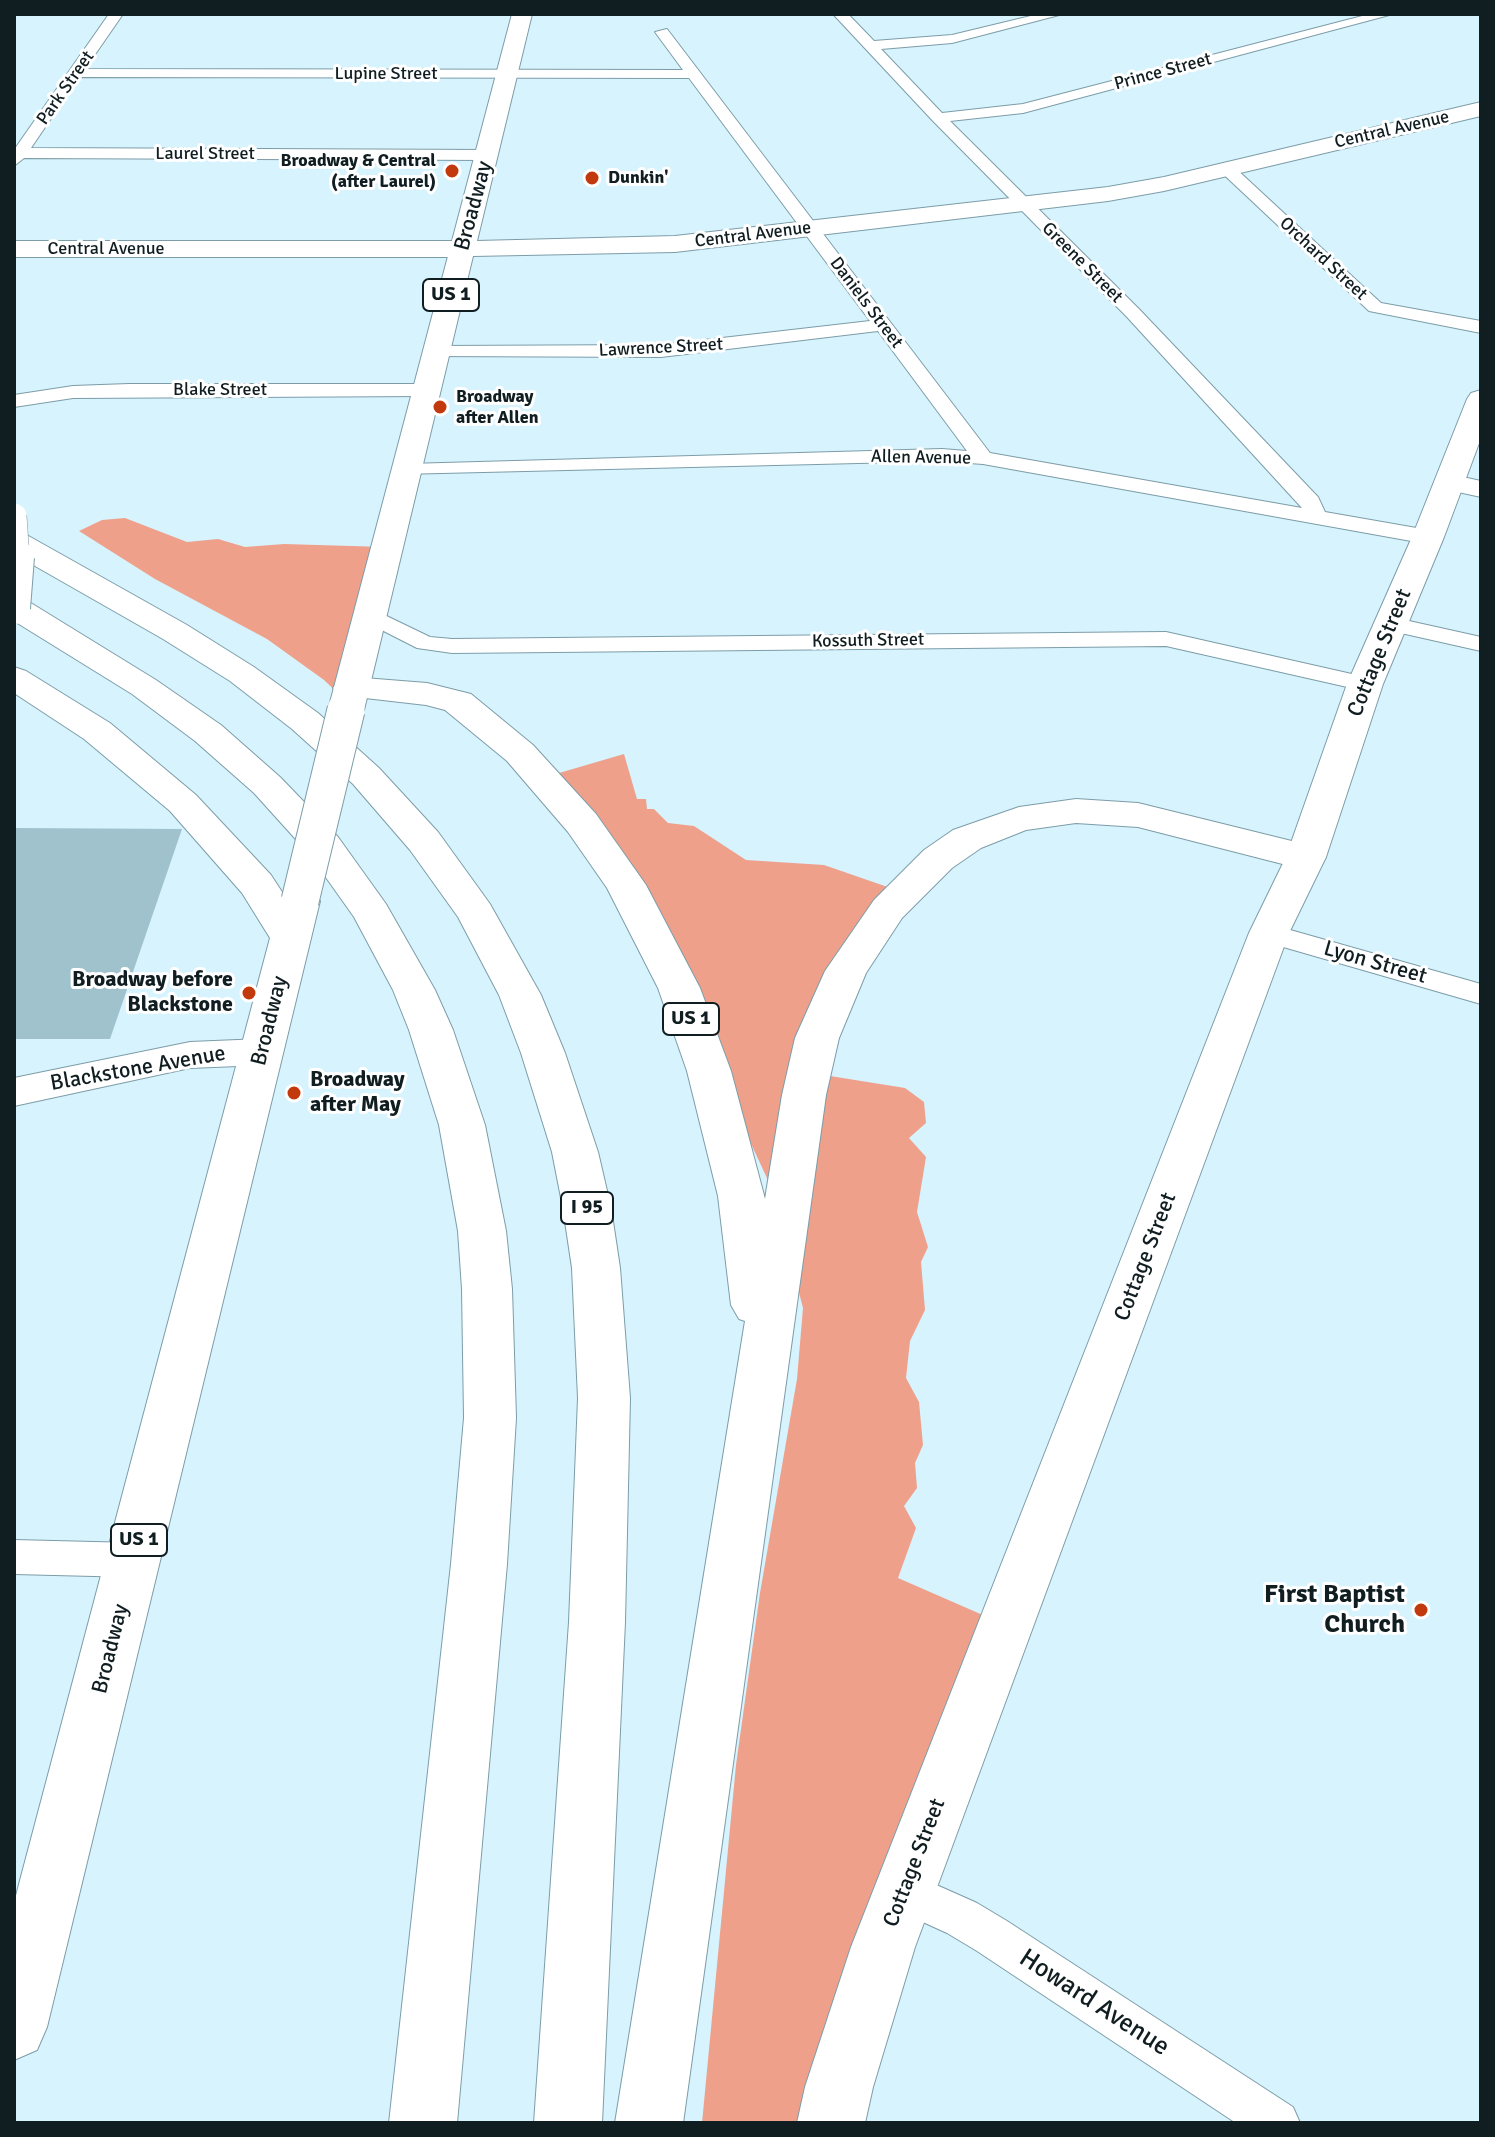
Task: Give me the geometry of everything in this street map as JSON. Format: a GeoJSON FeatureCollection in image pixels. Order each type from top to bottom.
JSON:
{"type":"FeatureCollection","features":[{"type":"Feature","properties":{"kind":"main road","name":"Broadway"},"geometry":{"type":"LineString","coordinates":[[14,2027],[522,14]]}},
{"type":"Feature","properties":{"kind":"main road","name":"Central Avenue"},"geometry":{"type":"LineString","coordinates":[[14,249],[639,247],[1137,189],[1480,109]]}},
{"type":"Feature","properties":{"kind":"main road","name":"Cottage Street"},"geometry":{"type":"LineString","coordinates":[[831,2123],[868,1990],[1269,933],[1306,857],[1365,684],[1428,537],[1481,399]]}},
{"type":"Feature","properties":{"kind":"main road","name":"I 95"},"geometry":{"type":"LineString","coordinates":[[14,541],[175,632],[242,674],[305,721],[366,776],[424,841],[476,913],[520,995],[543,1053],[575,1152],[587,1208],[596,1268],[604,1398],[597,1622],[568,2123]]}},
{"type":"Feature","properties":{"kind":"main road"},"geometry":{"type":"LineString","coordinates":[[14,608],[144,687],[208,733],[267,785],[324,846],[372,913],[414,990],[431,1030],[462,1125],[482,1231],[487,1289],[490,1418],[423,2123]]}},
{"type":"Feature","properties":{"kind":"main road"},"geometry":{"type":"LineString","coordinates":[[14,678],[97,731],[183,803],[257,884],[296,919]]}},
{"type":"Feature","properties":{"kind":"main road","name":"US 1"},"geometry":{"type":"LineString","coordinates":[[349,699],[427,694],[458,702],[541,774],[582,823],[626,885],[679,988],[722,1115],[748,1241],[758,1327],[760,1377],[710,1732],[649,2123]]}},
{"type":"Feature","properties":{"kind":"main road"},"geometry":{"type":"LineString","coordinates":[[760,1377],[804,1095],[817,1038],[835,992],[857,952],[888,909],[924,872],[953,848],[984,831],[1019,819],[1076,811],[1157,818],[1306,857]]}},
{"type":"Feature","properties":{"kind":"street","name":"Park Street"},"geometry":{"type":"LineString","coordinates":[[17,157],[116,14]]}},
{"type":"Feature","properties":{"kind":"street","name":"Greene Street"},"geometry":{"type":"LineString","coordinates":[[840,14],[1195,380],[1310,502],[1317,518]]}},
{"type":"Feature","properties":{"kind":"street"},"geometry":{"type":"LineString","coordinates":[[869,46],[952,39],[1056,14]]}},
{"type":"Feature","properties":{"kind":"street","name":"Prince Street"},"geometry":{"type":"LineString","coordinates":[[938,118],[1023,108],[1386,14]]}},
{"type":"Feature","properties":{"kind":"street","name":"Daniels Street"},"geometry":{"type":"LineString","coordinates":[[662,32],[983,458]]}},
{"type":"Feature","properties":{"kind":"street","name":"Lupine Street"},"geometry":{"type":"LineString","coordinates":[[77,73],[695,74]]}},
{"type":"Feature","properties":{"kind":"street","name":"Laurel Street"},"geometry":{"type":"LineString","coordinates":[[17,157],[487,155]]}},
{"type":"Feature","properties":{"kind":"street","name":"Orchard Street"},"geometry":{"type":"LineString","coordinates":[[1227,169],[1375,307],[1481,327]]}},
{"type":"Feature","properties":{"kind":"street","name":"Lawrence Street"},"geometry":{"type":"LineString","coordinates":[[437,352],[661,351],[884,325]]}},
{"type":"Feature","properties":{"kind":"street","name":"Blake Street"},"geometry":{"type":"LineString","coordinates":[[14,401],[73,392],[129,390],[426,390]]}},
{"type":"Feature","properties":{"kind":"street","name":"Allen Avenue"},"geometry":{"type":"LineString","coordinates":[[407,470],[942,455],[983,458],[1428,537]]}},
{"type":"Feature","properties":{"kind":"street"},"geometry":{"type":"LineString","coordinates":[[1449,482],[1481,489]]}},
{"type":"Feature","properties":{"kind":"street"},"geometry":{"type":"LineString","coordinates":[[14,516],[18,566],[14,608]]}},
{"type":"Feature","properties":{"kind":"street","name":"Kossuth Street"},"geometry":{"type":"LineString","coordinates":[[372,616],[425,643],[452,646],[1158,638],[1196,643],[1365,684]]}},
{"type":"Feature","properties":{"kind":"street"},"geometry":{"type":"LineString","coordinates":[[1391,624],[1481,644]]}},
{"type":"Feature","properties":{"kind":"street","name":"Lyon Street"},"geometry":{"type":"LineString","coordinates":[[1269,933],[1481,994]]}},
{"type":"Feature","properties":{"kind":"street","name":"Blackstone Avenue"},"geometry":{"type":"LineString","coordinates":[[14,1092],[190,1055],[262,1052]]}},
{"type":"Feature","properties":{"kind":"street"},"geometry":{"type":"LineString","coordinates":[[14,1557],[134,1560]]}},
{"type":"Feature","properties":{"kind":"street","name":"Howard Avenue"},"geometry":{"type":"LineString","coordinates":[[905,1892],[962,1918],[992,1936],[1277,2123]]}},
{"type":"Feature","properties":{"kind":"shaded area"},"geometry":{"type":"Polygon","coordinates":[[[125,518],[187,542],[218,539],[245,547],[284,544],[385,547],[345,700],[324,680],[267,639],[155,579],[79,531],[102,520],[125,518]]]}},
{"type":"Feature","properties":{"kind":"shaded area"},"geometry":{"type":"Polygon","coordinates":[[[624,754],[637,799],[646,799],[647,809],[654,809],[668,823],[694,826],[746,860],[824,865],[905,893],[856,968],[822,1071],[830,1076],[905,1088],[924,1102],[926,1123],[909,1138],[926,1157],[917,1212],[928,1247],[921,1262],[925,1310],[910,1341],[906,1378],[919,1402],[923,1445],[915,1463],[917,1488],[904,1506],[916,1528],[898,1578],[1024,1633],[847,2123],[702,2123],[736,1765],[760,1593],[797,1379],[803,1308],[773,1191],[706,1047],[542,778],[624,754]]]}},
{"type":"Feature","properties":{"kind":"building"},"geometry":{"type":"Polygon","coordinates":[[[14,828],[182,829],[110,1039],[14,1039],[14,828]]]}},
{"type":"Feature","properties":{"kind":"place","name":"Broadway & Central (after Laurel)"},"geometry":{"type":"Point","coordinates":[452,171]}},
{"type":"Feature","properties":{"kind":"place","name":"Dunkin'"},"geometry":{"type":"Point","coordinates":[592,178]}},
{"type":"Feature","properties":{"kind":"place","name":"Broadway after Allen"},"geometry":{"type":"Point","coordinates":[440,407]}},
{"type":"Feature","properties":{"kind":"place","name":"Broadway before Blackstone"},"geometry":{"type":"Point","coordinates":[249,993]}},
{"type":"Feature","properties":{"kind":"place","name":"Broadway after May"},"geometry":{"type":"Point","coordinates":[294,1093]}},
{"type":"Feature","properties":{"kind":"place","name":"First Baptist Church"},"geometry":{"type":"Point","coordinates":[1421,1610]}}]}
